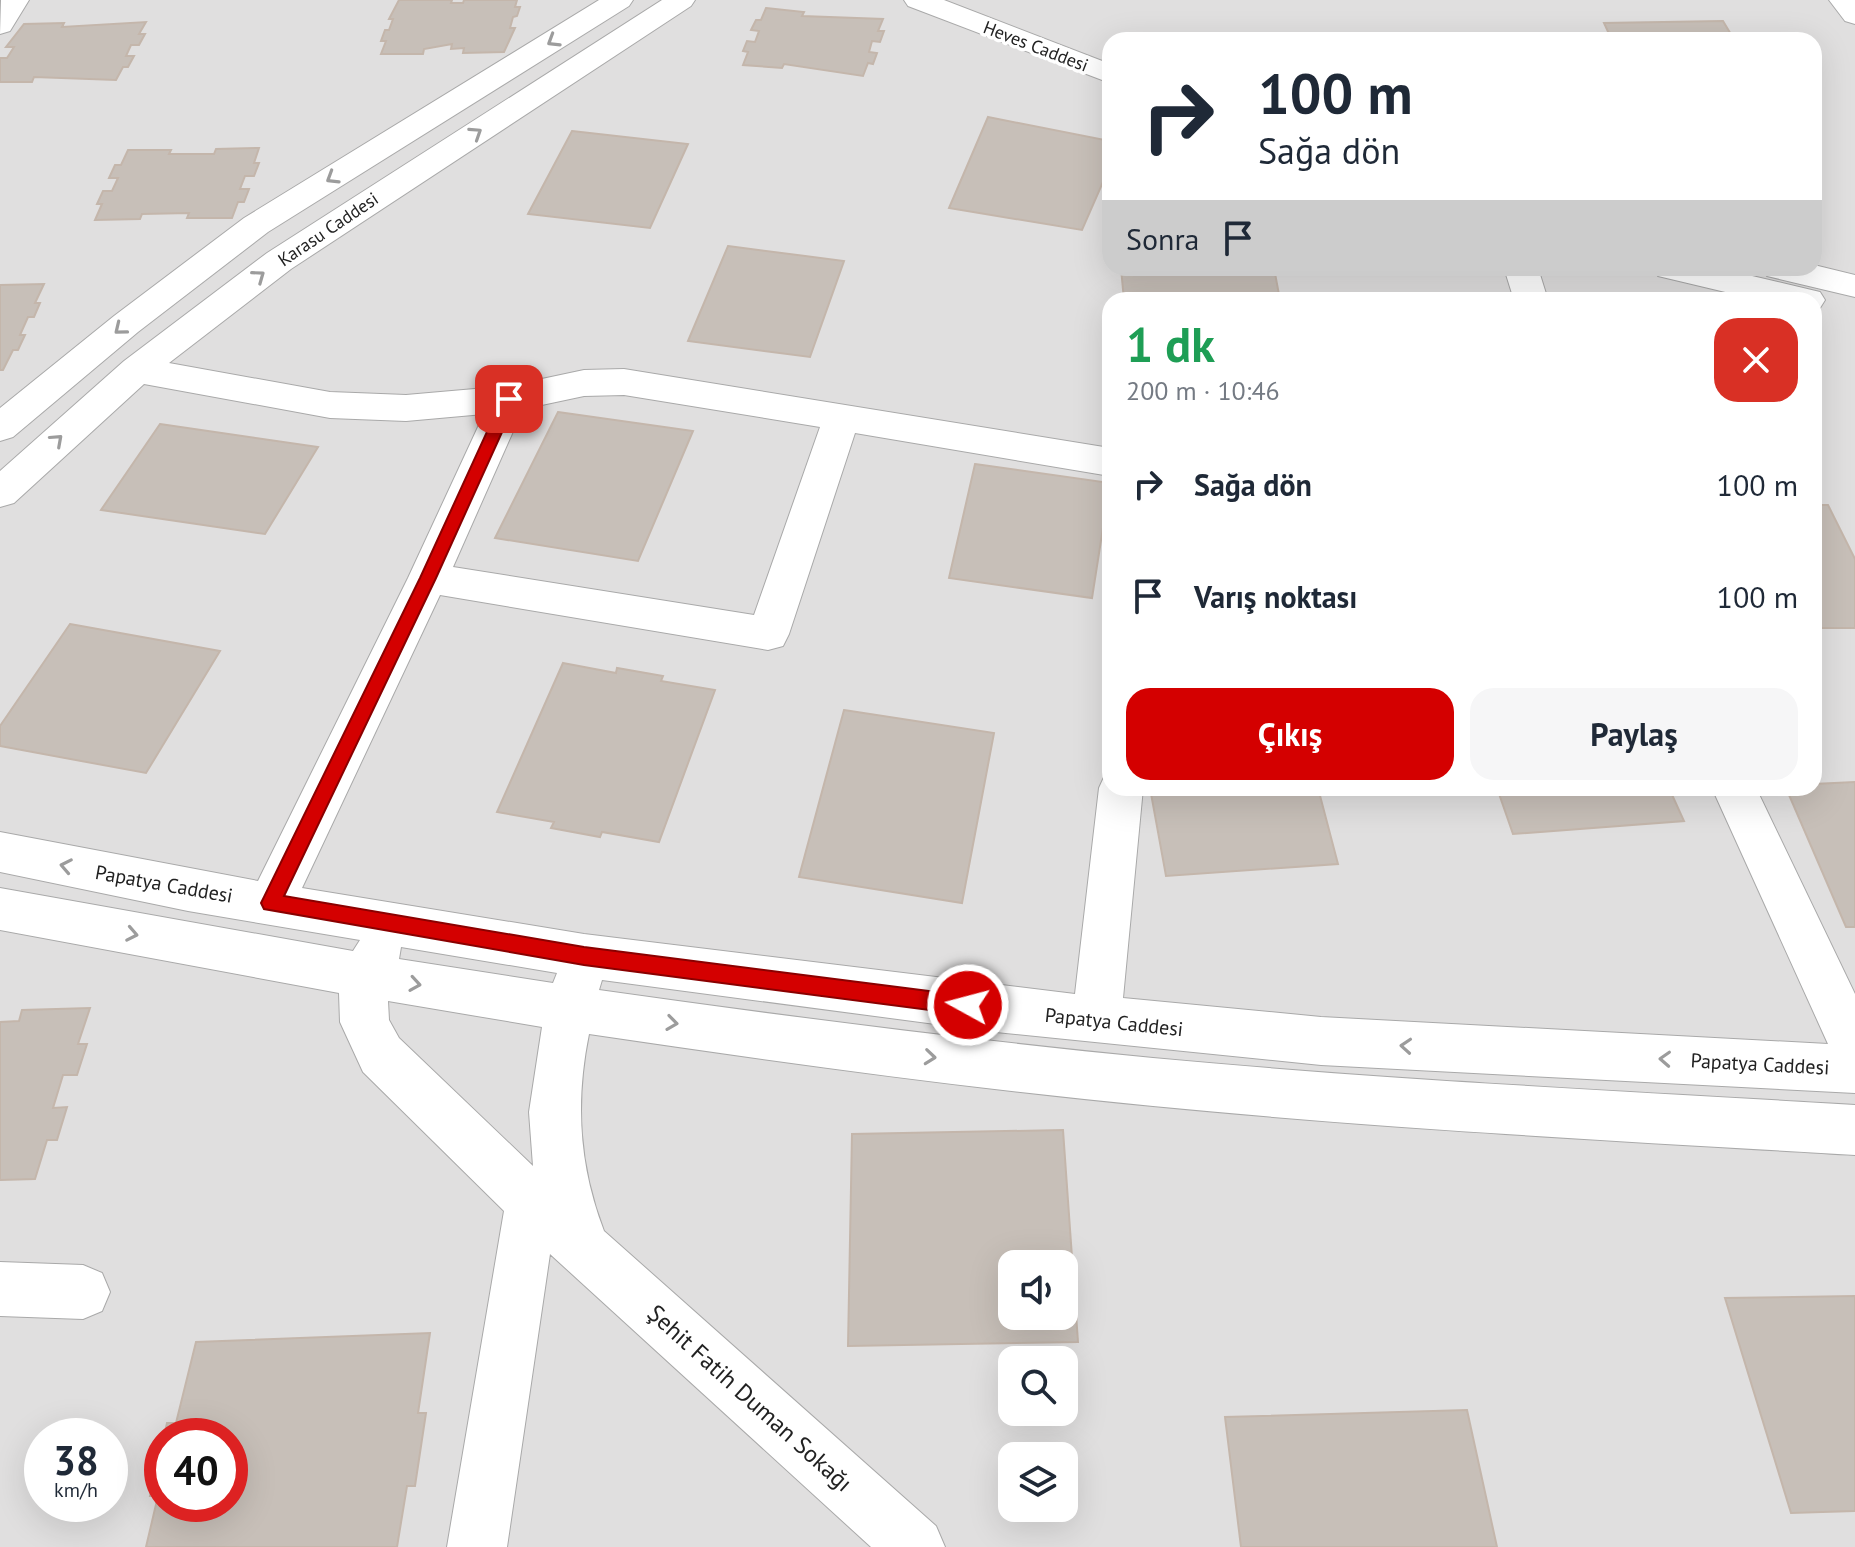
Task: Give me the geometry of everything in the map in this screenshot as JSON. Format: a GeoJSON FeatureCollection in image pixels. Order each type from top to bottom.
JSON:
{"type":"FeatureCollection","features":[{"type":"Feature","properties":{"kind":"street"},"geometry":{"type":"LineString","coordinates":[[0,25],[15,0]]}},
{"type":"Feature","properties":{"kind":"street","name":"Karasu Caddesi"},"geometry":{"type":"LineString","coordinates":[[0,428],[126,324],[256,225],[619,0]]}},
{"type":"Feature","properties":{"kind":"street","name":"Karasu Caddesi"},"geometry":{"type":"LineString","coordinates":[[0,493],[137,370],[213,309],[331,226],[681,0]]}},
{"type":"Feature","properties":{"kind":"street","name":"Heves Caddesi"},"geometry":{"type":"LineString","coordinates":[[918,0],[1102,71]]}},
{"type":"Feature","properties":{"kind":"street","name":"Heves Caddesi"},"geometry":{"type":"LineString","coordinates":[[965,0],[1102,52]]}},
{"type":"Feature","properties":{"kind":"street"},"geometry":{"type":"LineString","coordinates":[[1843,0],[1855,15]]}},
{"type":"Feature","properties":{"kind":"street"},"geometry":{"type":"LineString","coordinates":[[1704,276],[1774,292]]}},
{"type":"Feature","properties":{"kind":"street"},"geometry":{"type":"LineString","coordinates":[[1813,276],[1855,286]]}},
{"type":"Feature","properties":{"kind":"street"},"geometry":{"type":"LineString","coordinates":[[1822,303],[1855,311]]}},
{"type":"Feature","properties":{"kind":"street"},"geometry":{"type":"LineString","coordinates":[[137,370],[330,405],[406,408],[509,399],[584,383],[624,382],[1102,461]]}},
{"type":"Feature","properties":{"kind":"street"},"geometry":{"type":"LineString","coordinates":[[271,903],[428,578],[509,399]]}},
{"type":"Feature","properties":{"kind":"street"},"geometry":{"type":"LineString","coordinates":[[428,578],[768,634],[842,416]]}},
{"type":"Feature","properties":{"kind":"street"},"geometry":{"type":"LineString","coordinates":[[1097,1020],[1120,796]]}},
{"type":"Feature","properties":{"kind":"street"},"geometry":{"type":"LineString","coordinates":[[1738,796],[1855,1047]]}},
{"type":"Feature","properties":{"kind":"street","name":"Papatya Caddesi"},"geometry":{"type":"LineString","coordinates":[[0,852],[271,903],[584,956],[1097,1020],[1321,1041],[1855,1069]]}},
{"type":"Feature","properties":{"kind":"street"},"geometry":{"type":"LineString","coordinates":[[0,909],[365,976],[824,1045],[1153,1082],[1599,1115],[1855,1130]]}},
{"type":"Feature","properties":{"kind":"street"},"geometry":{"type":"LineString","coordinates":[[365,976],[395,924]]}},
{"type":"Feature","properties":{"kind":"street"},"geometry":{"type":"LineString","coordinates":[[584,956],[555,1074],[554,1145],[560,1180],[585,1249]]}},
{"type":"Feature","properties":{"kind":"street","name":"Şehit Fatih Duman Sokağı"},"geometry":{"type":"LineString","coordinates":[[365,976],[365,1022],[381,1055],[532,1202],[915,1547]]}},
{"type":"Feature","properties":{"kind":"street"},"geometry":{"type":"LineString","coordinates":[[477,1547],[532,1202]]}},
{"type":"Feature","properties":{"kind":"street"},"geometry":{"type":"LineString","coordinates":[[0,1289],[83,1292]]}},
{"type":"Feature","properties":{"kind":"shaded area"},"geometry":{"type":"Polygon","coordinates":[[[0,0],[1855,0],[1855,1547],[0,1547],[0,0]]]}},
{"type":"Feature","properties":{"kind":"building"},"geometry":{"type":"Polygon","coordinates":[[[399,0],[452,0],[451,3],[463,3],[464,0],[517,0],[515,7],[520,7],[517,16],[513,17],[510,28],[515,28],[504,52],[463,53],[464,48],[451,49],[452,44],[424,49],[423,54],[381,54],[386,41],[381,41],[385,30],[389,30],[393,19],[389,19],[399,0]]]}},
{"type":"Feature","properties":{"kind":"building"},"geometry":{"type":"Polygon","coordinates":[[[766,8],[804,12],[802,16],[883,19],[878,31],[884,31],[880,42],[872,41],[869,52],[877,53],[873,64],[868,63],[863,76],[784,64],[782,68],[743,65],[748,52],[743,51],[747,41],[755,42],[759,31],[751,30],[756,20],[761,20],[766,8]]]}},
{"type":"Feature","properties":{"kind":"building"},"geometry":{"type":"Polygon","coordinates":[[[1723,21],[1730,32],[1608,32],[1604,23],[1723,21]]]}},
{"type":"Feature","properties":{"kind":"building"},"geometry":{"type":"Polygon","coordinates":[[[146,22],[139,34],[145,34],[139,45],[131,45],[126,56],[134,56],[116,80],[34,77],[32,82],[0,82],[0,58],[7,58],[14,47],[6,47],[24,24],[64,23],[62,27],[146,22]]]}},
{"type":"Feature","properties":{"kind":"building"},"geometry":{"type":"Polygon","coordinates":[[[988,117],[1102,139],[1102,184],[1082,230],[949,208],[988,117]]]}},
{"type":"Feature","properties":{"kind":"building"},"geometry":{"type":"Polygon","coordinates":[[[572,131],[688,144],[650,228],[528,214],[572,131]]]}},
{"type":"Feature","properties":{"kind":"building"},"geometry":{"type":"Polygon","coordinates":[[[259,148],[254,163],[259,163],[254,176],[245,176],[240,189],[249,189],[244,202],[238,202],[232,218],[187,218],[189,213],[142,214],[140,219],[95,220],[102,204],[97,204],[103,191],[112,191],[118,178],[109,178],[115,165],[121,165],[128,150],[214,154],[216,149],[259,148]]]}},
{"type":"Feature","properties":{"kind":"building"},"geometry":{"type":"Polygon","coordinates":[[[728,246],[844,261],[810,357],[688,341],[728,246]]]}},
{"type":"Feature","properties":{"kind":"building"},"geometry":{"type":"Polygon","coordinates":[[[1122,276],[1276,276],[1278,292],[1123,292],[1122,276]]]}},
{"type":"Feature","properties":{"kind":"building"},"geometry":{"type":"Polygon","coordinates":[[[44,284],[35,303],[40,303],[34,317],[28,317],[20,335],[25,335],[18,350],[13,350],[3,370],[0,370],[0,285],[44,284]]]}},
{"type":"Feature","properties":{"kind":"building"},"geometry":{"type":"Polygon","coordinates":[[[558,412],[693,431],[638,561],[495,538],[558,412]]]}},
{"type":"Feature","properties":{"kind":"building"},"geometry":{"type":"Polygon","coordinates":[[[160,424],[318,447],[265,534],[101,510],[160,424]]]}},
{"type":"Feature","properties":{"kind":"building"},"geometry":{"type":"Polygon","coordinates":[[[975,464],[1102,482],[1102,534],[1092,598],[949,578],[975,464]]]}},
{"type":"Feature","properties":{"kind":"building"},"geometry":{"type":"Polygon","coordinates":[[[1822,505],[1828,505],[1855,559],[1855,628],[1822,628],[1822,505]]]}},
{"type":"Feature","properties":{"kind":"building"},"geometry":{"type":"Polygon","coordinates":[[[70,624],[220,651],[146,773],[0,746],[0,726],[70,624]]]}},
{"type":"Feature","properties":{"kind":"building"},"geometry":{"type":"Polygon","coordinates":[[[563,663],[616,673],[617,668],[663,676],[661,681],[715,690],[659,842],[602,832],[600,837],[551,828],[554,822],[497,812],[563,663]]]}},
{"type":"Feature","properties":{"kind":"building"},"geometry":{"type":"Polygon","coordinates":[[[844,710],[994,733],[962,903],[799,877],[844,710]]]}},
{"type":"Feature","properties":{"kind":"building"},"geometry":{"type":"Polygon","coordinates":[[[1855,782],[1855,927],[1846,927],[1789,796],[1822,796],[1822,784],[1855,782]]]}},
{"type":"Feature","properties":{"kind":"building"},"geometry":{"type":"Polygon","coordinates":[[[1151,796],[1320,796],[1338,864],[1166,876],[1151,796]]]}},
{"type":"Feature","properties":{"kind":"building"},"geometry":{"type":"Polygon","coordinates":[[[1500,796],[1673,796],[1684,821],[1513,834],[1500,796]]]}},
{"type":"Feature","properties":{"kind":"building"},"geometry":{"type":"Polygon","coordinates":[[[90,1008],[78,1044],[87,1044],[77,1075],[63,1075],[53,1108],[67,1107],[57,1140],[47,1140],[35,1179],[0,1180],[0,1022],[19,1021],[22,1010],[90,1008]]]}},
{"type":"Feature","properties":{"kind":"building"},"geometry":{"type":"Polygon","coordinates":[[[1063,1130],[1071,1250],[998,1250],[998,1330],[1077,1330],[1078,1342],[848,1346],[852,1134],[1063,1130]]]}},
{"type":"Feature","properties":{"kind":"building"},"geometry":{"type":"Polygon","coordinates":[[[1855,1296],[1855,1511],[1791,1513],[1725,1298],[1855,1296]]]}},
{"type":"Feature","properties":{"kind":"building"},"geometry":{"type":"Polygon","coordinates":[[[430,1333],[418,1413],[426,1413],[415,1486],[407,1486],[397,1547],[146,1547],[152,1522],[248,1522],[248,1418],[177,1418],[196,1342],[430,1333]]]}},
{"type":"Feature","properties":{"kind":"building"},"geometry":{"type":"Polygon","coordinates":[[[1467,1410],[1497,1547],[1241,1547],[1225,1417],[1467,1410]]]}},
{"type":"Feature","properties":{"kind":"route"},"geometry":{"type":"LineString","coordinates":[[509,399],[428,578],[271,903],[584,956],[968,1005]]}}]}
